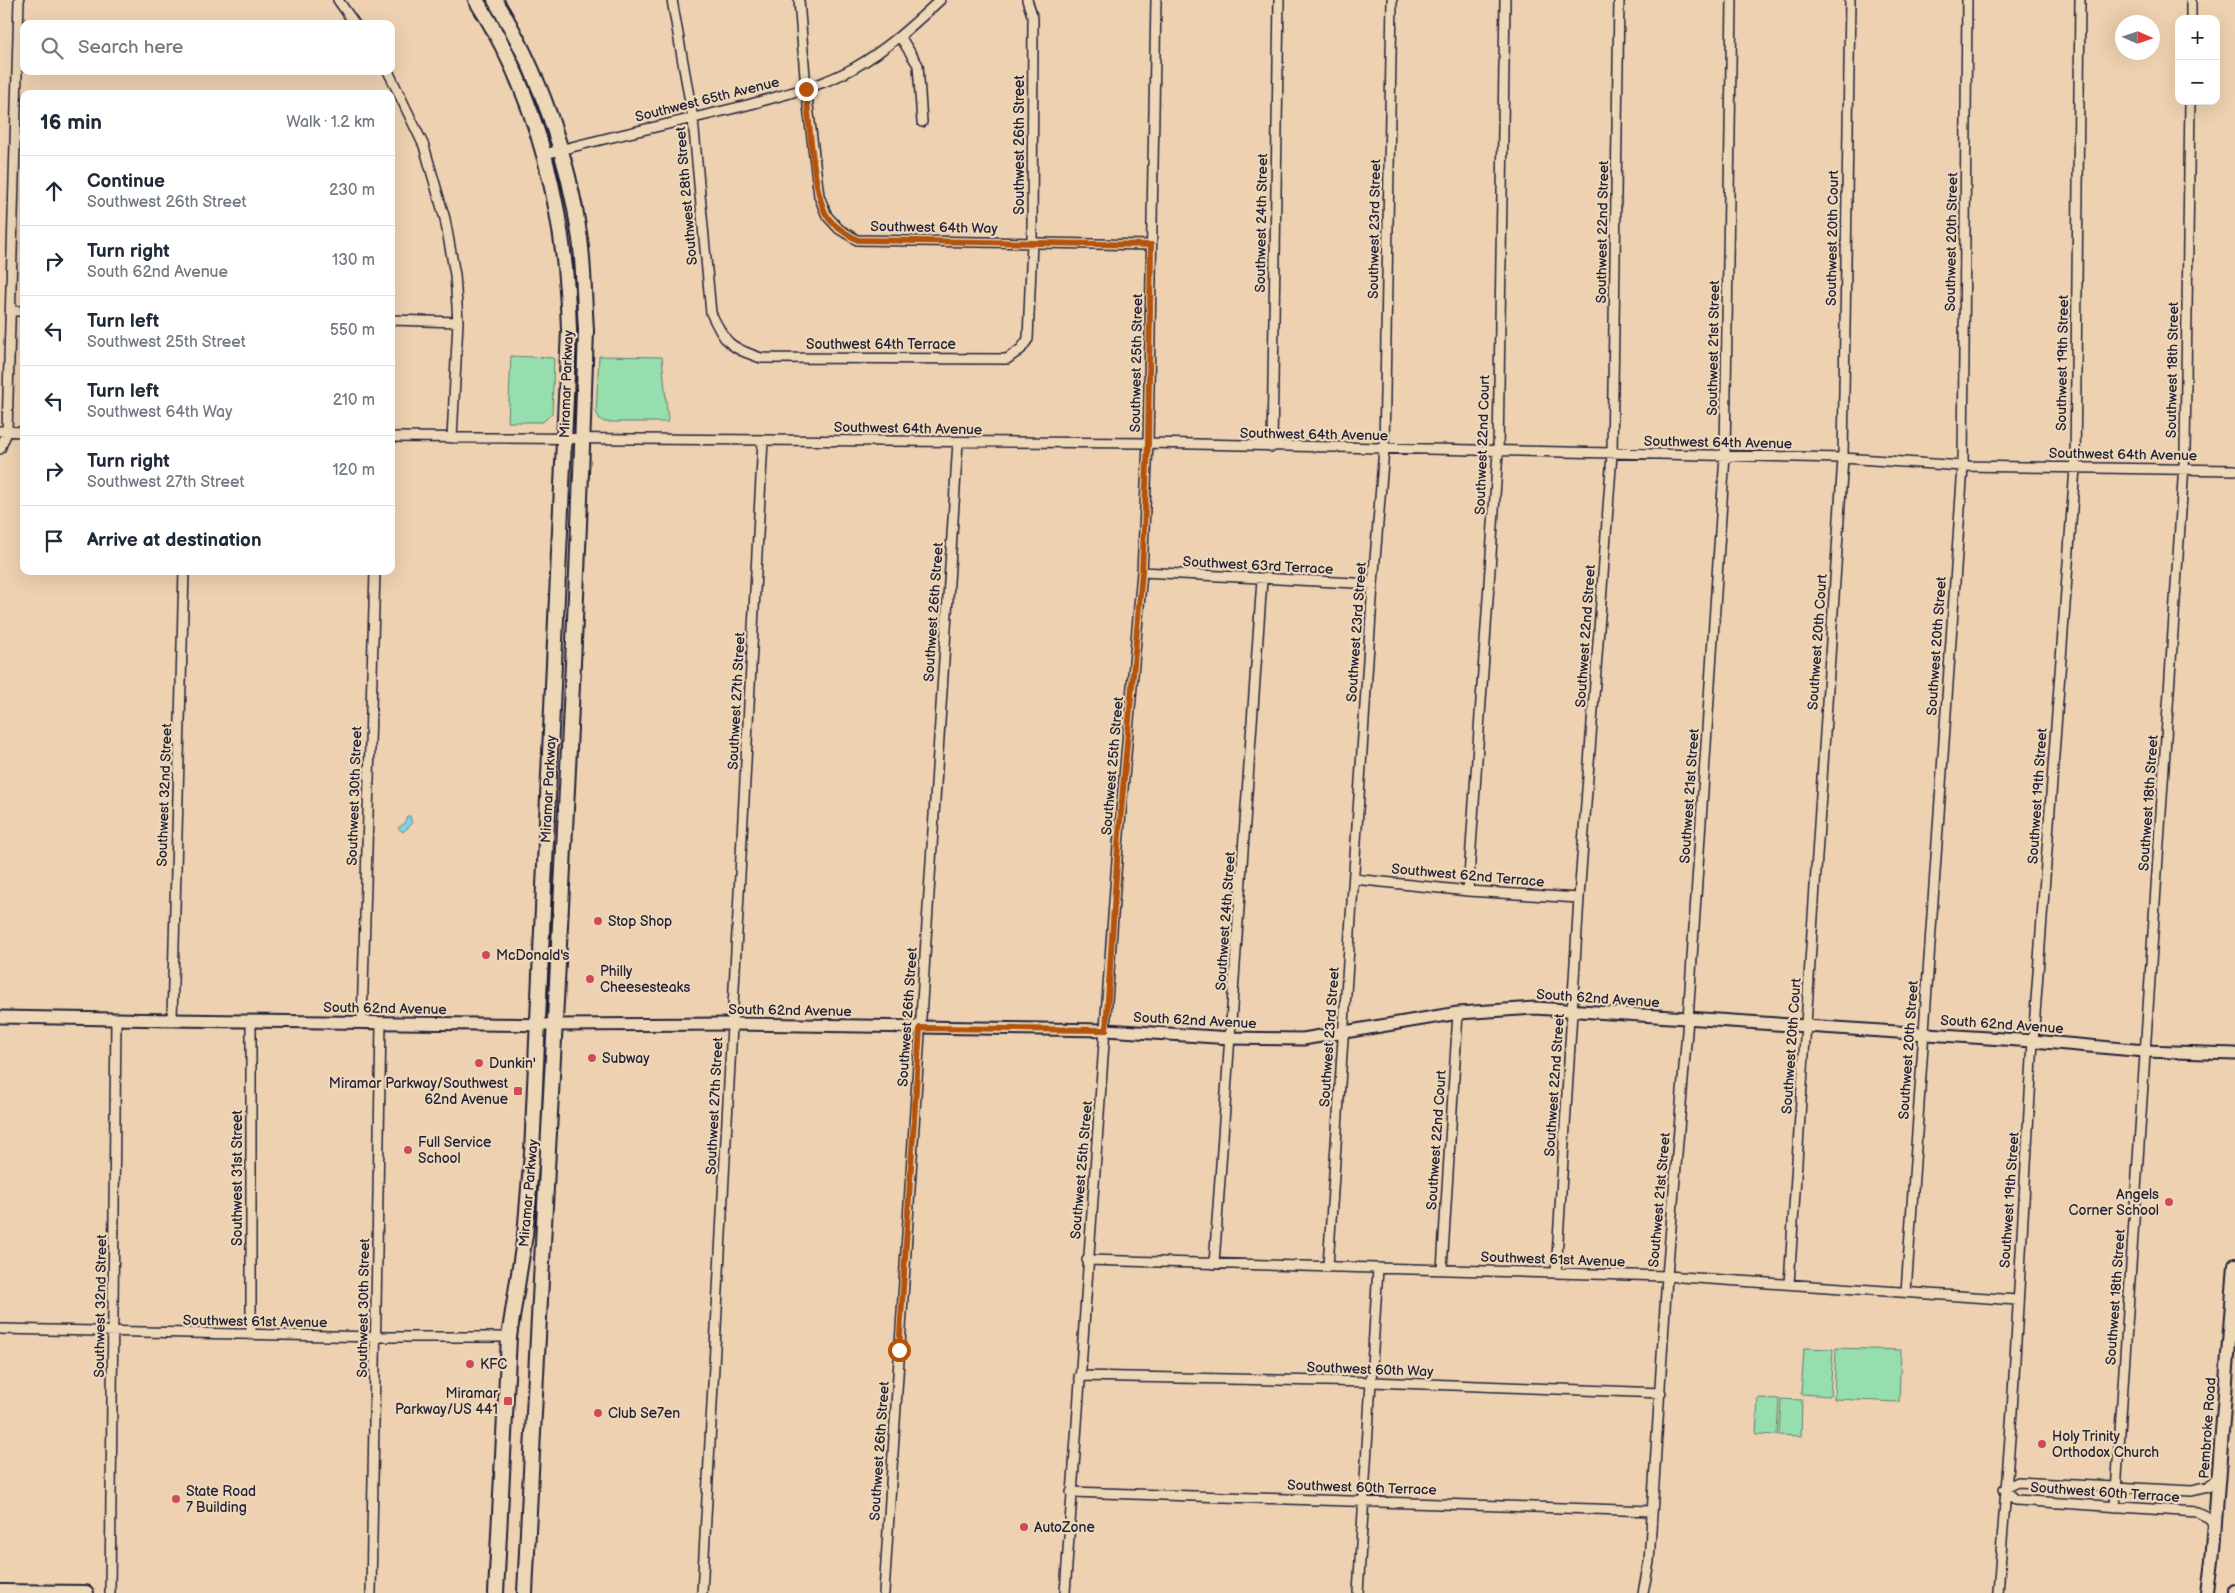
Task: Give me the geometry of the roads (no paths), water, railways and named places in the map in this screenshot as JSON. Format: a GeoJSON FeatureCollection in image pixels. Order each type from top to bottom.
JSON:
{"type":"FeatureCollection","features":[{"type":"Feature","properties":{"kind":"main road","name":"Miramar Parkway"},"geometry":{"type":"LineString","coordinates":[[476,0],[516,75],[544,154],[563,240],[569,330],[532,1153],[525,1235],[509,1338],[496,1593]]}},
{"type":"Feature","properties":{"kind":"main road","name":"Miramar Parkway"},"geometry":{"type":"LineString","coordinates":[[495,0],[531,70],[561,149],[580,238],[586,330],[556,1025],[537,1344],[525,1593]]}},
{"type":"Feature","properties":{"kind":"main road"},"geometry":{"type":"LineString","coordinates":[[555,643],[561,662],[560,695],[570,710]]}},
{"type":"Feature","properties":{"kind":"main road","name":"Pembroke Road"},"geometry":{"type":"LineString","coordinates":[[2208,1593],[2235,1265]]}},
{"type":"Feature","properties":{"kind":"main road"},"geometry":{"type":"LineString","coordinates":[[0,1592],[86,1593]]}},
{"type":"Feature","properties":{"kind":"street"},"geometry":{"type":"LineString","coordinates":[[0,449],[3,431],[10,311],[20,94],[19,0]]}},
{"type":"Feature","properties":{"kind":"street"},"geometry":{"type":"LineString","coordinates":[[338,0],[351,20]]}},
{"type":"Feature","properties":{"kind":"street","name":"Southwest 28th Street"},"geometry":{"type":"LineString","coordinates":[[672,0],[693,119],[711,313],[724,339],[738,350]]}},
{"type":"Feature","properties":{"kind":"street"},"geometry":{"type":"LineString","coordinates":[[799,0],[806,89]]}},
{"type":"Feature","properties":{"kind":"street","name":"Southwest 65th Avenue"},"geometry":{"type":"LineString","coordinates":[[544,154],[693,119],[806,89],[853,68],[901,38],[940,0]]}},
{"type":"Feature","properties":{"kind":"street","name":"Southwest 26th Street"},"geometry":{"type":"LineString","coordinates":[[1021,349],[1028,339],[1032,242],[1033,18],[1027,0]]}},
{"type":"Feature","properties":{"kind":"street","name":"Southwest 25th Street"},"geometry":{"type":"LineString","coordinates":[[1065,1593],[1118,846],[1142,572],[1148,443],[1156,0]]}},
{"type":"Feature","properties":{"kind":"street","name":"Southwest 24th Street"},"geometry":{"type":"LineString","coordinates":[[1272,446],[1278,0]]}},
{"type":"Feature","properties":{"kind":"street","name":"Southwest 23rd Street"},"geometry":{"type":"LineString","coordinates":[[1328,1266],[1372,584],[1384,449],[1392,0]]}},
{"type":"Feature","properties":{"kind":"street","name":"Southwest 22nd Court"},"geometry":{"type":"LineString","coordinates":[[1468,891],[1498,452],[1505,0]]}},
{"type":"Feature","properties":{"kind":"street","name":"Southwest 22nd Street"},"geometry":{"type":"LineString","coordinates":[[1556,1273],[1579,898],[1612,454],[1619,0]]}},
{"type":"Feature","properties":{"kind":"street","name":"Southwest 21st Street"},"geometry":{"type":"LineString","coordinates":[[1643,1593],[1649,1562],[1667,1276],[1688,1019],[1726,455],[1732,0]]}},
{"type":"Feature","properties":{"kind":"street","name":"Southwest 20th Court"},"geometry":{"type":"LineString","coordinates":[[1789,1284],[1842,458],[1850,0]]}},
{"type":"Feature","properties":{"kind":"street","name":"Southwest 20th Street"},"geometry":{"type":"LineString","coordinates":[[1906,1292],[1962,466],[1967,0]]}},
{"type":"Feature","properties":{"kind":"street","name":"Southwest 19th Street"},"geometry":{"type":"LineString","coordinates":[[1998,1593],[2004,1489],[2012,1412],[2033,1041],[2075,468],[2080,0]]}},
{"type":"Feature","properties":{"kind":"street"},"geometry":{"type":"LineString","coordinates":[[2191,15],[2192,0]]}},
{"type":"Feature","properties":{"kind":"street"},"geometry":{"type":"LineString","coordinates":[[901,38],[918,66],[922,122]]}},
{"type":"Feature","properties":{"kind":"street"},"geometry":{"type":"LineString","coordinates":[[390,75],[424,146],[445,219],[455,275],[458,322],[452,438]]}},
{"type":"Feature","properties":{"kind":"street","name":"Southwest 64th Way"},"geometry":{"type":"LineString","coordinates":[[806,89],[819,196],[827,216],[840,229],[858,240],[1151,245]]}},
{"type":"Feature","properties":{"kind":"street","name":"Southwest 18th Street"},"geometry":{"type":"LineString","coordinates":[[2115,1507],[2183,469],[2190,105]]}},
{"type":"Feature","properties":{"kind":"street"},"geometry":{"type":"LineString","coordinates":[[14,204],[20,204]]}},
{"type":"Feature","properties":{"kind":"street"},"geometry":{"type":"LineString","coordinates":[[10,311],[20,311]]}},
{"type":"Feature","properties":{"kind":"street"},"geometry":{"type":"LineString","coordinates":[[395,320],[458,322]]}},
{"type":"Feature","properties":{"kind":"street","name":"Southwest 64th Terrace"},"geometry":{"type":"LineString","coordinates":[[738,350],[761,358],[1006,359],[1021,349]]}},
{"type":"Feature","properties":{"kind":"street"},"geometry":{"type":"LineString","coordinates":[[3,431],[20,432]]}},
{"type":"Feature","properties":{"kind":"street","name":"Southwest 64th Avenue"},"geometry":{"type":"LineString","coordinates":[[395,437],[1148,443],[1842,458],[1962,466],[2235,470]]}},
{"type":"Feature","properties":{"kind":"street","name":"Southwest 27th Street"},"geometry":{"type":"LineString","coordinates":[[702,1593],[764,440]]}},
{"type":"Feature","properties":{"kind":"street","name":"Southwest 26th Street"},"geometry":{"type":"LineString","coordinates":[[884,1593],[958,442]]}},
{"type":"Feature","properties":{"kind":"street","name":"Southwest 63rd Terrace"},"geometry":{"type":"LineString","coordinates":[[1142,572],[1262,580],[1372,584]]}},
{"type":"Feature","properties":{"kind":"street","name":"Southwest 32nd Street"},"geometry":{"type":"LineString","coordinates":[[172,1020],[184,575]]}},
{"type":"Feature","properties":{"kind":"street","name":"Southwest 30th Street"},"geometry":{"type":"LineString","coordinates":[[362,1022],[375,575]]}},
{"type":"Feature","properties":{"kind":"street","name":"Southwest 24th Street"},"geometry":{"type":"LineString","coordinates":[[1214,1264],[1262,580]]}},
{"type":"Feature","properties":{"kind":"street","name":"Southwest 62nd Terrace"},"geometry":{"type":"LineString","coordinates":[[1354,879],[1468,891],[1579,898]]}},
{"type":"Feature","properties":{"kind":"street","name":"South 62nd Avenue"},"geometry":{"type":"LineString","coordinates":[[0,1016],[380,1023],[732,1024],[1106,1030],[1231,1038],[1303,1039],[1458,1014],[1534,1008],[1923,1033],[2145,1050],[2235,1054]]}},
{"type":"Feature","properties":{"kind":"street","name":"Southwest 22nd Court"},"geometry":{"type":"LineString","coordinates":[[1442,1269],[1458,1014]]}},
{"type":"Feature","properties":{"kind":"street","name":"Southwest 32nd Street"},"geometry":{"type":"LineString","coordinates":[[110,1593],[116,1018]]}},
{"type":"Feature","properties":{"kind":"street","name":"Southwest 31st Street"},"geometry":{"type":"LineString","coordinates":[[250,1021],[251,1335]]}},
{"type":"Feature","properties":{"kind":"street","name":"Southwest 30th Street"},"geometry":{"type":"LineString","coordinates":[[372,1593],[380,1023]]}},
{"type":"Feature","properties":{"kind":"street","name":"Southwest 61st Avenue"},"geometry":{"type":"LineString","coordinates":[[1088,1260],[1667,1276],[2017,1300]]}},
{"type":"Feature","properties":{"kind":"street"},"geometry":{"type":"LineString","coordinates":[[1358,1593],[1378,1268]]}},
{"type":"Feature","properties":{"kind":"street","name":"Southwest 61st Avenue"},"geometry":{"type":"LineString","coordinates":[[0,1330],[509,1338]]}},
{"type":"Feature","properties":{"kind":"street","name":"Southwest 60th Way"},"geometry":{"type":"LineString","coordinates":[[1079,1376],[1372,1382],[1661,1393]]}},
{"type":"Feature","properties":{"kind":"street","name":"Southwest 60th Terrace"},"geometry":{"type":"LineString","coordinates":[[2215,1526],[2209,1518],[2197,1512],[2016,1500],[2004,1489],[2018,1482],[2192,1491],[2208,1487],[2218,1475]]}},
{"type":"Feature","properties":{"kind":"street","name":"Southwest 60th Terrace"},"geometry":{"type":"LineString","coordinates":[[1071,1492],[1652,1511]]}},
{"type":"Feature","properties":{"kind":"water"},"geometry":{"type":"Polygon","coordinates":[[[407,816],[410,816],[412,824],[403,832],[398,828],[404,824],[407,816]]]}},
{"type":"Feature","properties":{"kind":"place","name":"Stop Shop"},"geometry":{"type":"Point","coordinates":[598,921]}},
{"type":"Feature","properties":{"kind":"place","name":"McDonald's"},"geometry":{"type":"Point","coordinates":[486,955]}},
{"type":"Feature","properties":{"kind":"place","name":"Philly Cheesesteaks"},"geometry":{"type":"Point","coordinates":[590,979]}},
{"type":"Feature","properties":{"kind":"place","name":"Subway"},"geometry":{"type":"Point","coordinates":[592,1058]}},
{"type":"Feature","properties":{"kind":"place","name":"Dunkin'"},"geometry":{"type":"Point","coordinates":[479,1063]}},
{"type":"Feature","properties":{"kind":"place","name":"Miramar Parkway/Southwest 62nd Avenue"},"geometry":{"type":"Point","coordinates":[518,1091]}},
{"type":"Feature","properties":{"kind":"place","name":"Full Service School"},"geometry":{"type":"Point","coordinates":[408,1150]}},
{"type":"Feature","properties":{"kind":"place","name":"Angels Corner School"},"geometry":{"type":"Point","coordinates":[2169,1202]}},
{"type":"Feature","properties":{"kind":"place","name":"KFC"},"geometry":{"type":"Point","coordinates":[470,1364]}},
{"type":"Feature","properties":{"kind":"place","name":"Miramar Parkway/US 441"},"geometry":{"type":"Point","coordinates":[508,1401]}},
{"type":"Feature","properties":{"kind":"place","name":"Club Se7en"},"geometry":{"type":"Point","coordinates":[598,1413]}},
{"type":"Feature","properties":{"kind":"place","name":"Holy Trinity Orthodox Church"},"geometry":{"type":"Point","coordinates":[2042,1444]}},
{"type":"Feature","properties":{"kind":"place","name":"State Road 7 Building"},"geometry":{"type":"Point","coordinates":[176,1499]}},
{"type":"Feature","properties":{"kind":"place","name":"AutoZone"},"geometry":{"type":"Point","coordinates":[1024,1527]}}]}
